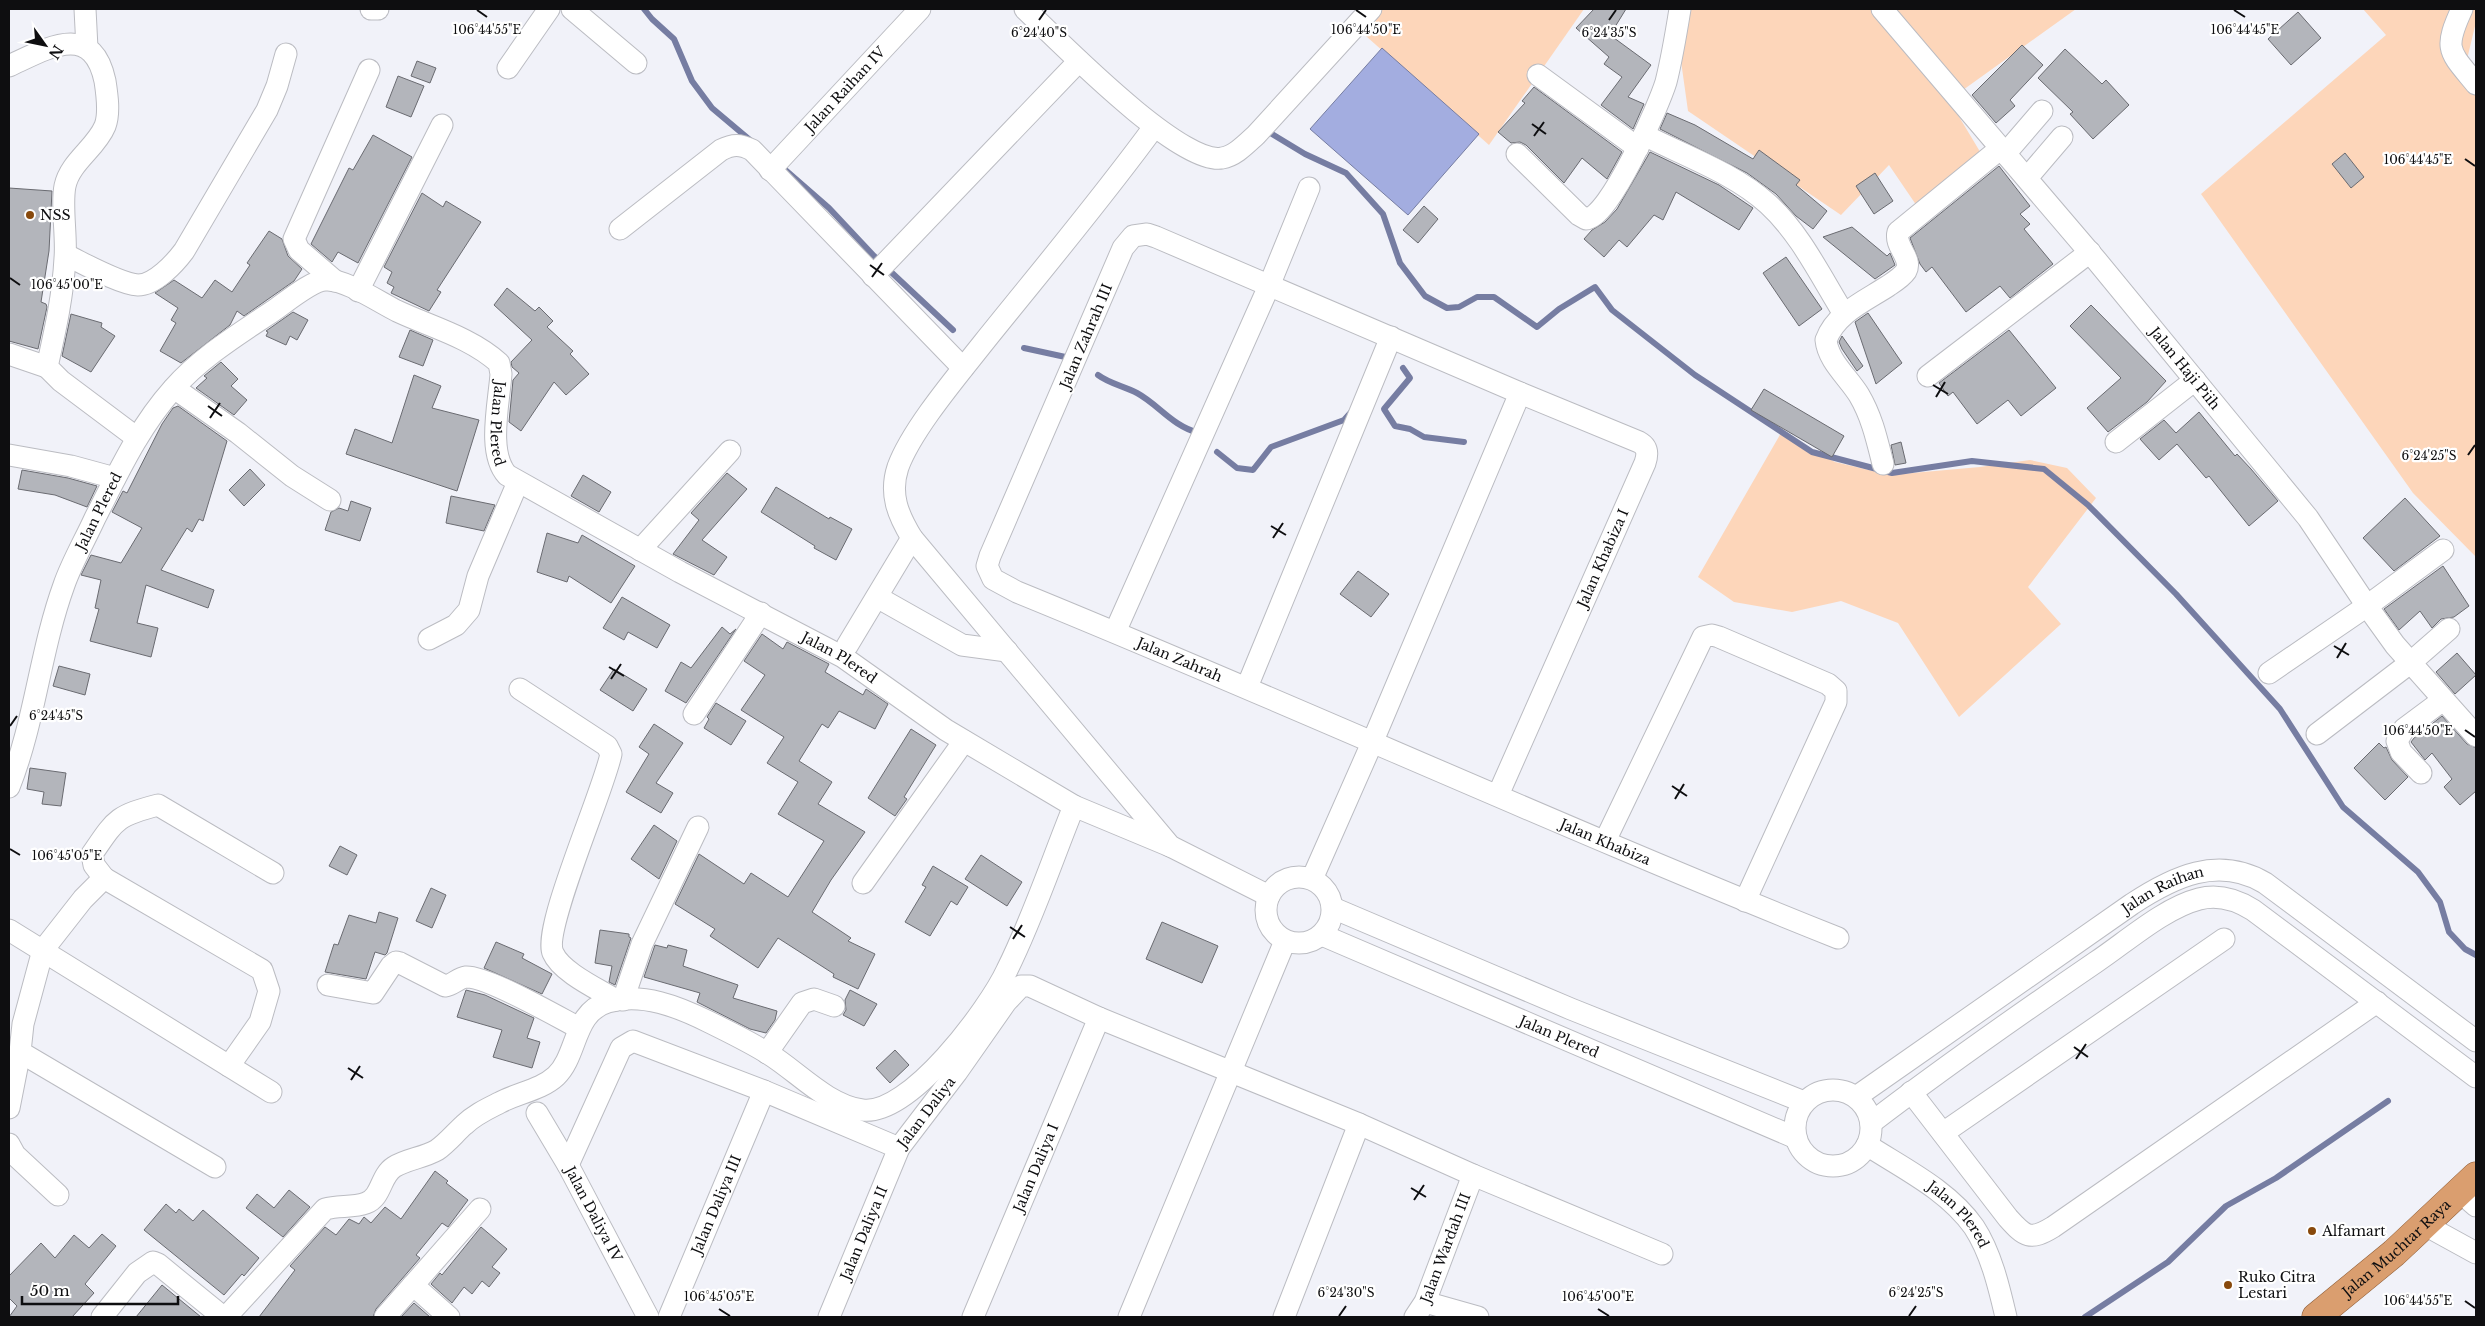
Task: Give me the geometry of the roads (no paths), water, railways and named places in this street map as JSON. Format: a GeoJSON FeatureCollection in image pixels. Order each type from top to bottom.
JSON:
{"type":"FeatureCollection","features":[{"type":"Feature","properties":{"kind":"highway","name":"Jalan Muchtar Raya"},"geometry":{"type":"LineString","coordinates":[[2316,1317],[2360,1282],[2425,1225],[2471,1191]]}},
{"type":"Feature","properties":{"kind":"street"},"geometry":{"type":"LineString","coordinates":[[85,9],[87,48]]}},
{"type":"Feature","properties":{"kind":"street"},"geometry":{"type":"LineString","coordinates":[[371,9],[378,9]]}},
{"type":"Feature","properties":{"kind":"street"},"geometry":{"type":"LineString","coordinates":[[508,68],[549,9]]}},
{"type":"Feature","properties":{"kind":"street"},"geometry":{"type":"LineString","coordinates":[[572,9],[636,63]]}},
{"type":"Feature","properties":{"kind":"street","name":"Jalan Raihan IV"},"geometry":{"type":"LineString","coordinates":[[772,168],[920,9]]}},
{"type":"Feature","properties":{"kind":"street"},"geometry":{"type":"LineString","coordinates":[[1024,9],[1154,128],[1212,158],[1231,155],[1256,135],[1371,9]]}},
{"type":"Feature","properties":{"kind":"street"},"geometry":{"type":"LineString","coordinates":[[1516,154],[1579,215],[1591,219],[1617,186],[1641,141],[1666,83],[1685,9]]}},
{"type":"Feature","properties":{"kind":"street","name":"Jalan Haji Piih"},"geometry":{"type":"LineString","coordinates":[[1882,9],[2090,252],[2196,380],[2308,518],[2367,606],[2410,663],[2476,736]]}},
{"type":"Feature","properties":{"kind":"street"},"geometry":{"type":"LineString","coordinates":[[2462,9],[2452,29],[2450,44],[2454,55],[2476,84]]}},
{"type":"Feature","properties":{"kind":"street"},"geometry":{"type":"LineString","coordinates":[[9,66],[57,44],[68,43],[87,48],[97,58],[107,92],[108,111],[106,125],[68,178],[64,197],[66,256],[63,294],[47,367]]}},
{"type":"Feature","properties":{"kind":"street"},"geometry":{"type":"LineString","coordinates":[[66,256],[123,281],[139,285],[151,280],[168,268],[184,251],[267,110],[277,86],[286,54]]}},
{"type":"Feature","properties":{"kind":"street"},"geometry":{"type":"LineString","coordinates":[[876,274],[1079,60]]}},
{"type":"Feature","properties":{"kind":"street"},"geometry":{"type":"LineString","coordinates":[[335,281],[299,250],[294,239],[369,70]]}},
{"type":"Feature","properties":{"kind":"street"},"geometry":{"type":"LineString","coordinates":[[1538,75],[1641,141],[1726,176],[1767,203],[1789,227],[1844,314]]}},
{"type":"Feature","properties":{"kind":"street"},"geometry":{"type":"LineString","coordinates":[[1884,464],[1869,414],[1856,391],[1827,350],[1826,340],[1828,334],[1844,314],[1896,281],[1906,270],[1907,261],[1896,240],[1898,232],[2003,151],[2042,111]]}},
{"type":"Feature","properties":{"kind":"street"},"geometry":{"type":"LineString","coordinates":[[358,292],[442,125]]}},
{"type":"Feature","properties":{"kind":"street"},"geometry":{"type":"LineString","coordinates":[[1154,128],[1105,193],[963,368],[908,445],[898,468],[894,502],[900,520],[912,538],[1170,846]]}},
{"type":"Feature","properties":{"kind":"street"},"geometry":{"type":"LineString","coordinates":[[2027,178],[2062,137]]}},
{"type":"Feature","properties":{"kind":"street"},"geometry":{"type":"LineString","coordinates":[[620,229],[721,150],[731,145],[752,150],[876,274],[963,368]]}},
{"type":"Feature","properties":{"kind":"street"},"geometry":{"type":"LineString","coordinates":[[1116,632],[1269,286],[1309,188]]}},
{"type":"Feature","properties":{"kind":"street","name":"Jalan Zahrah III"},"geometry":{"type":"LineString","coordinates":[[989,573],[987,566],[990,556],[1128,239],[1140,234],[1156,237],[1520,393]]}},
{"type":"Feature","properties":{"kind":"street"},"geometry":{"type":"LineString","coordinates":[[1928,376],[2090,252]]}},
{"type":"Feature","properties":{"kind":"street","name":"Jalan Plered"},"geometry":{"type":"LineString","coordinates":[[9,787],[24,743],[64,585],[115,478],[137,438],[174,388],[213,354],[277,308],[321,281],[335,281],[463,340],[499,363],[501,374],[496,452],[501,468],[507,475],[640,550],[844,657],[964,742],[1074,806],[1170,846],[1269,896]]}},
{"type":"Feature","properties":{"kind":"street"},"geometry":{"type":"LineString","coordinates":[[1246,687],[1391,337]]}},
{"type":"Feature","properties":{"kind":"street"},"geometry":{"type":"LineString","coordinates":[[9,354],[47,367],[61,381],[137,438]]}},
{"type":"Feature","properties":{"kind":"street"},"geometry":{"type":"LineString","coordinates":[[2116,442],[2196,380]]}},
{"type":"Feature","properties":{"kind":"street"},"geometry":{"type":"LineString","coordinates":[[174,388],[238,433],[292,476],[330,500]]}},
{"type":"Feature","properties":{"kind":"street"},"geometry":{"type":"LineString","coordinates":[[1312,879],[1520,393]]}},
{"type":"Feature","properties":{"kind":"street","name":"Jalan Khabiza I"},"geometry":{"type":"LineString","coordinates":[[1498,795],[1645,464],[1647,453],[1639,442],[1520,393]]}},
{"type":"Feature","properties":{"kind":"street"},"geometry":{"type":"LineString","coordinates":[[640,550],[730,451]]}},
{"type":"Feature","properties":{"kind":"street"},"geometry":{"type":"LineString","coordinates":[[9,455],[71,466],[115,478]]}},
{"type":"Feature","properties":{"kind":"street"},"geometry":{"type":"LineString","coordinates":[[429,639],[456,625],[469,610],[478,576],[518,482]]}},
{"type":"Feature","properties":{"kind":"street"},"geometry":{"type":"LineString","coordinates":[[847,646],[912,538]]}},
{"type":"Feature","properties":{"kind":"street"},"geometry":{"type":"LineString","coordinates":[[2269,673],[2367,606],[2443,550]]}},
{"type":"Feature","properties":{"kind":"street","name":"Jalan Zahrah"},"geometry":{"type":"LineString","coordinates":[[989,573],[1004,586],[1372,742]]}},
{"type":"Feature","properties":{"kind":"street"},"geometry":{"type":"LineString","coordinates":[[877,597],[962,645],[1007,651]]}},
{"type":"Feature","properties":{"kind":"street"},"geometry":{"type":"LineString","coordinates":[[694,714],[761,613]]}},
{"type":"Feature","properties":{"kind":"street"},"geometry":{"type":"LineString","coordinates":[[2317,734],[2410,663],[2449,629]]}},
{"type":"Feature","properties":{"kind":"street"},"geometry":{"type":"LineString","coordinates":[[1605,841],[1703,637],[1712,635],[1719,637],[1792,668],[1834,687],[1837,696],[1836,702],[1744,901]]}},
{"type":"Feature","properties":{"kind":"street"},"geometry":{"type":"LineString","coordinates":[[520,689],[607,746],[611,754],[556,921],[552,952],[559,964],[620,1000]]}},
{"type":"Feature","properties":{"kind":"street"},"geometry":{"type":"LineString","coordinates":[[2421,773],[2401,752],[2397,741],[2404,729],[2444,700]]}},
{"type":"Feature","properties":{"kind":"street"},"geometry":{"type":"LineString","coordinates":[[863,883],[964,742]]}},
{"type":"Feature","properties":{"kind":"street","name":"Jalan Khabiza"},"geometry":{"type":"LineString","coordinates":[[1372,742],[1744,901],[1838,938]]}},
{"type":"Feature","properties":{"kind":"street"},"geometry":{"type":"LineString","coordinates":[[229,1066],[260,1022],[269,991],[262,970],[104,878],[94,865],[92,854],[115,821],[131,812],[158,804],[273,873]]}},
{"type":"Feature","properties":{"kind":"street"},"geometry":{"type":"LineString","coordinates":[[102,1317],[137,1273],[153,1262],[225,1317],[325,1209],[363,1205],[372,1200],[390,1170],[406,1162],[423,1158],[439,1148],[481,1112],[551,1080],[563,1067],[579,1028],[592,1011],[607,1002],[650,1000],[678,1008],[767,1053],[833,1100],[847,1107],[865,1111],[879,1109],[892,1104],[927,1077],[970,1027],[1007,972],[1074,806]]}},
{"type":"Feature","properties":{"kind":"street"},"geometry":{"type":"LineString","coordinates":[[620,1000],[645,935],[698,827]]}},
{"type":"Feature","properties":{"kind":"street","name":"Jalan Raihan"},"geometry":{"type":"LineString","coordinates":[[1856,1097],[2160,886],[2189,874],[2218,870],[2235,872],[2257,879],[2476,1041]]}},
{"type":"Feature","properties":{"kind":"street"},"geometry":{"type":"LineString","coordinates":[[1301,877],[1312,879],[1323,886],[1330,896],[1333,908],[1330,923],[1322,935],[1311,942],[1298,944],[1285,941],[1275,933],[1268,922],[1266,909],[1269,896],[1277,886],[1288,879],[1301,877]]}},
{"type":"Feature","properties":{"kind":"street"},"geometry":{"type":"LineString","coordinates":[[9,1108],[20,1052],[23,1024],[43,950],[83,899],[104,878]]}},
{"type":"Feature","properties":{"kind":"street","name":"Jalan Raihan"},"geometry":{"type":"LineString","coordinates":[[1871,1123],[1911,1092],[2110,952],[2172,911],[2189,902],[2214,897],[2233,900],[2253,910],[2476,1078]]}},
{"type":"Feature","properties":{"kind":"street"},"geometry":{"type":"LineString","coordinates":[[1333,908],[1572,1009],[1804,1102]]}},
{"type":"Feature","properties":{"kind":"street"},"geometry":{"type":"LineString","coordinates":[[9,930],[270,1092]]}},
{"type":"Feature","properties":{"kind":"street"},"geometry":{"type":"LineString","coordinates":[[2095,931],[2110,952]]}},
{"type":"Feature","properties":{"kind":"street","name":"Jalan Plered"},"geometry":{"type":"LineString","coordinates":[[1322,935],[1796,1138]]}},
{"type":"Feature","properties":{"kind":"street"},"geometry":{"type":"LineString","coordinates":[[1944,1133],[2224,939]]}},
{"type":"Feature","properties":{"kind":"street"},"geometry":{"type":"LineString","coordinates":[[1129,1317],[1285,941]]}},
{"type":"Feature","properties":{"kind":"street"},"geometry":{"type":"LineString","coordinates":[[2325,963],[2342,941]]}},
{"type":"Feature","properties":{"kind":"street"},"geometry":{"type":"LineString","coordinates":[[328,985],[373,993],[396,962],[444,986],[465,977],[487,984],[525,999],[579,1028]]}},
{"type":"Feature","properties":{"kind":"street","name":"Jalan Daliya"},"geometry":{"type":"LineString","coordinates":[[568,1165],[621,1048],[628,1042],[638,1041],[899,1148],[957,1072],[1006,1002],[1021,986],[1030,986],[1099,1018],[1359,1124],[1473,1175],[1662,1254]]}},
{"type":"Feature","properties":{"kind":"street"},"geometry":{"type":"LineString","coordinates":[[767,1053],[802,1003],[814,999],[834,1006]]}},
{"type":"Feature","properties":{"kind":"street"},"geometry":{"type":"LineString","coordinates":[[1911,1092],[2017,1228],[2026,1236],[2032,1237],[2041,1234],[2377,1002]]}},
{"type":"Feature","properties":{"kind":"street"},"geometry":{"type":"LineString","coordinates":[[1561,1037],[1572,1009]]}},
{"type":"Feature","properties":{"kind":"street","name":"Jalan Daliya I"},"geometry":{"type":"LineString","coordinates":[[973,1317],[1099,1018]]}},
{"type":"Feature","properties":{"kind":"street"},"geometry":{"type":"LineString","coordinates":[[20,1052],[215,1167]]}},
{"type":"Feature","properties":{"kind":"street"},"geometry":{"type":"LineString","coordinates":[[1829,1090],[1843,1091],[1856,1097],[1866,1108],[1871,1123],[1867,1145],[1857,1157],[1844,1164],[1828,1166],[1814,1162],[1802,1152],[1796,1138],[1794,1125],[1804,1102],[1816,1094],[1829,1090]]}},
{"type":"Feature","properties":{"kind":"street","name":"Jalan Daliya III"},"geometry":{"type":"LineString","coordinates":[[669,1317],[764,1092]]}},
{"type":"Feature","properties":{"kind":"street","name":"Jalan Daliya IV"},"geometry":{"type":"LineString","coordinates":[[537,1113],[568,1165],[648,1317]]}},
{"type":"Feature","properties":{"kind":"street"},"geometry":{"type":"LineString","coordinates":[[1284,1317],[1359,1124]]}},
{"type":"Feature","properties":{"kind":"street"},"geometry":{"type":"LineString","coordinates":[[9,1144],[15,1155],[58,1195]]}},
{"type":"Feature","properties":{"kind":"street","name":"Jalan Plered"},"geometry":{"type":"LineString","coordinates":[[1867,1145],[1934,1188],[1964,1214],[1985,1248],[2006,1317]]}},
{"type":"Feature","properties":{"kind":"street","name":"Jalan Daliya II"},"geometry":{"type":"LineString","coordinates":[[829,1317],[899,1148]]}},
{"type":"Feature","properties":{"kind":"street","name":"Jalan Wardah III"},"geometry":{"type":"LineString","coordinates":[[1420,1309],[1473,1175]]}},
{"type":"Feature","properties":{"kind":"street"},"geometry":{"type":"LineString","coordinates":[[385,1317],[480,1209]]}},
{"type":"Feature","properties":{"kind":"street"},"geometry":{"type":"LineString","coordinates":[[2425,1225],[2474,1249]]}},
{"type":"Feature","properties":{"kind":"street"},"geometry":{"type":"LineString","coordinates":[[413,1285],[449,1317]]}},
{"type":"Feature","properties":{"kind":"street"},"geometry":{"type":"LineString","coordinates":[[1420,1309],[1478,1317]]}},
{"type":"Feature","properties":{"kind":"water"},"geometry":{"type":"Polygon","coordinates":[[[1382,48],[1479,134],[1408,215],[1310,129],[1382,48]]]}},
{"type":"Feature","properties":{"kind":"waterway"},"geometry":{"type":"LineString","coordinates":[[644,9],[674,39],[692,81],[712,108],[750,140]]}},
{"type":"Feature","properties":{"kind":"waterway"},"geometry":{"type":"LineString","coordinates":[[1272,134],[1305,154],[1346,173],[1383,214],[1400,263],[1425,296],[1447,308],[1459,307],[1477,297],[1494,297],[1537,327],[1559,309],[1595,287],[1612,310],[1695,375],[1812,452],[1892,473],[1972,461],[2044,469],[2088,505],[2176,594],[2280,709],[2343,807],[2418,872],[2440,902],[2449,932],[2465,949],[2476,955]]}},
{"type":"Feature","properties":{"kind":"waterway"},"geometry":{"type":"LineString","coordinates":[[782,167],[829,208],[874,256],[953,330]]}},
{"type":"Feature","properties":{"kind":"waterway"},"geometry":{"type":"LineString","coordinates":[[1024,348],[1070,358]]}},
{"type":"Feature","properties":{"kind":"waterway"},"geometry":{"type":"LineString","coordinates":[[1403,368],[1410,378],[1384,409],[1395,426],[1410,429],[1424,437],[1464,442]]}},
{"type":"Feature","properties":{"kind":"waterway"},"geometry":{"type":"LineString","coordinates":[[1098,375],[1107,381],[1137,393],[1173,420],[1189,430],[1199,433]]}},
{"type":"Feature","properties":{"kind":"waterway"},"geometry":{"type":"LineString","coordinates":[[1217,452],[1237,468],[1253,470],[1271,447],[1344,420],[1353,410]]}},
{"type":"Feature","properties":{"kind":"waterway"},"geometry":{"type":"LineString","coordinates":[[2085,1317],[2168,1262],[2226,1206],[2276,1178],[2388,1101]]}},
{"type":"Feature","properties":{"kind":"place","name":"NSS"},"geometry":{"type":"Point","coordinates":[30,215]}},
{"type":"Feature","properties":{"kind":"place","name":"Alfamart"},"geometry":{"type":"Point","coordinates":[2312,1231]}},
{"type":"Feature","properties":{"kind":"place","name":"Ruko Citra Lestari"},"geometry":{"type":"Point","coordinates":[2228,1285]}}]}
